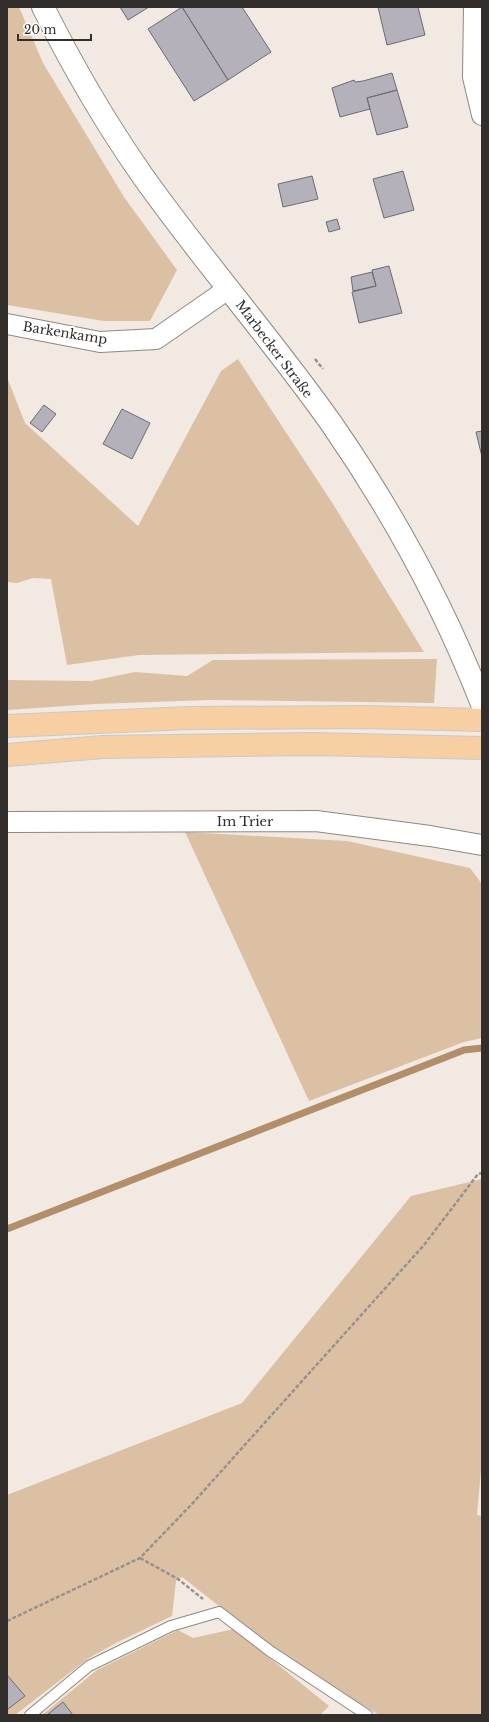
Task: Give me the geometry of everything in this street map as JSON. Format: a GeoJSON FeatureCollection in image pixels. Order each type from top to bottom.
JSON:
{"type":"FeatureCollection","features":[{"type":"Feature","properties":{"kind":"highway"},"geometry":{"type":"LineString","coordinates":[[7,726],[188,718],[451,718],[482,720]]}},
{"type":"Feature","properties":{"kind":"highway"},"geometry":{"type":"LineString","coordinates":[[7,755],[103,747],[314,744],[472,748]]}},
{"type":"Feature","properties":{"kind":"main road","name":"Marbecker Straße"},"geometry":{"type":"LineString","coordinates":[[43,7],[61,44],[99,110],[142,175],[329,421],[366,476],[402,535],[477,676],[482,704]]}},
{"type":"Feature","properties":{"kind":"street"},"geometry":{"type":"LineString","coordinates":[[474,7],[472,77],[482,115]]}},
{"type":"Feature","properties":{"kind":"street","name":"Barkenkamp"},"geometry":{"type":"LineString","coordinates":[[7,324],[100,342],[156,339],[228,289]]}},
{"type":"Feature","properties":{"kind":"street","name":"Im Trier"},"geometry":{"type":"LineString","coordinates":[[7,822],[316,821],[430,836],[482,845]]}},
{"type":"Feature","properties":{"kind":"lane"},"geometry":{"type":"LineString","coordinates":[[30,1715],[89,1666],[171,1626],[219,1612],[270,1651],[367,1715]]}},
{"type":"Feature","properties":{"kind":"path"},"geometry":{"type":"LineString","coordinates":[[7,1621],[140,1558],[191,1505],[296,1390],[424,1245],[478,1174],[482,1173]]}},
{"type":"Feature","properties":{"kind":"path"},"geometry":{"type":"LineString","coordinates":[[140,1558],[178,1579],[219,1612]]}},
{"type":"Feature","properties":{"kind":"shaded area"},"geometry":{"type":"Polygon","coordinates":[[[7,7],[19,7],[43,63],[124,197],[177,270],[150,321],[104,321],[7,305],[7,7]]]}},
{"type":"Feature","properties":{"kind":"shaded area"},"geometry":{"type":"Polygon","coordinates":[[[238,359],[333,504],[424,652],[139,655],[67,665],[51,579],[33,578],[17,583],[7,582],[7,377],[25,423],[138,526],[221,371],[238,359]]]}},
{"type":"Feature","properties":{"kind":"shaded area"},"geometry":{"type":"Polygon","coordinates":[[[437,659],[434,703],[210,700],[95,704],[7,710],[7,680],[91,681],[135,672],[187,676],[213,660],[437,659]]]}},
{"type":"Feature","properties":{"kind":"shaded area"},"geometry":{"type":"Polygon","coordinates":[[[185,832],[347,841],[470,868],[482,884],[482,1038],[464,1042],[309,1101],[185,832]]]}},
{"type":"Feature","properties":{"kind":"shaded area"},"geometry":{"type":"Polygon","coordinates":[[[482,1179],[482,1459],[477,1515],[482,1516],[482,1715],[379,1715],[319,1679],[270,1646],[182,1577],[176,1581],[172,1616],[89,1658],[15,1715],[7,1715],[7,1495],[242,1403],[411,1196],[482,1179]]]}},
{"type":"Feature","properties":{"kind":"shaded area"},"geometry":{"type":"Polygon","coordinates":[[[234,1629],[329,1706],[320,1715],[42,1715],[97,1670],[178,1630],[193,1638],[234,1629]]]}},
{"type":"Feature","properties":{"kind":"building"},"geometry":{"type":"Polygon","coordinates":[[[120,7],[149,7],[128,20],[120,7]]]}},
{"type":"Feature","properties":{"kind":"building"},"geometry":{"type":"Polygon","coordinates":[[[182,7],[242,7],[271,52],[228,80],[182,7]]]}},
{"type":"Feature","properties":{"kind":"building"},"geometry":{"type":"Polygon","coordinates":[[[182,7],[228,80],[194,101],[148,29],[182,7]]]}},
{"type":"Feature","properties":{"kind":"building"},"geometry":{"type":"Polygon","coordinates":[[[378,7],[418,7],[425,35],[387,45],[378,7]]]}},
{"type":"Feature","properties":{"kind":"building"},"geometry":{"type":"Polygon","coordinates":[[[392,73],[397,90],[367,98],[370,109],[340,117],[332,88],[354,80],[355,82],[363,81],[392,73]]]}},
{"type":"Feature","properties":{"kind":"building"},"geometry":{"type":"Polygon","coordinates":[[[397,90],[408,127],[377,135],[367,98],[397,90]]]}},
{"type":"Feature","properties":{"kind":"building"},"geometry":{"type":"Polygon","coordinates":[[[403,171],[414,210],[384,218],[373,179],[403,171]]]}},
{"type":"Feature","properties":{"kind":"building"},"geometry":{"type":"Polygon","coordinates":[[[312,176],[318,199],[283,207],[278,184],[312,176]]]}},
{"type":"Feature","properties":{"kind":"building"},"geometry":{"type":"Polygon","coordinates":[[[337,219],[340,229],[329,232],[326,222],[337,219]]]}},
{"type":"Feature","properties":{"kind":"building"},"geometry":{"type":"Polygon","coordinates":[[[389,266],[402,313],[359,323],[352,292],[376,286],[372,270],[389,266]]]}},
{"type":"Feature","properties":{"kind":"building"},"geometry":{"type":"Polygon","coordinates":[[[372,272],[376,286],[353,291],[351,277],[372,272]]]}},
{"type":"Feature","properties":{"kind":"building"},"geometry":{"type":"Polygon","coordinates":[[[44,405],[56,414],[42,432],[30,423],[44,405]]]}},
{"type":"Feature","properties":{"kind":"building"},"geometry":{"type":"Polygon","coordinates":[[[122,409],[150,423],[132,459],[103,444],[122,409]]]}},
{"type":"Feature","properties":{"kind":"building"},"geometry":{"type":"Polygon","coordinates":[[[482,431],[482,457],[476,432],[482,431]]]}},
{"type":"Feature","properties":{"kind":"building"},"geometry":{"type":"Polygon","coordinates":[[[7,1675],[25,1696],[8,1709],[7,1708],[7,1675]]]}},
{"type":"Feature","properties":{"kind":"building"},"geometry":{"type":"Polygon","coordinates":[[[63,1702],[73,1715],[47,1715],[63,1702]]]}},
{"type":"Feature","properties":{"kind":"waterway"},"geometry":{"type":"LineString","coordinates":[[7,1229],[464,1050],[482,1048]]}}]}
